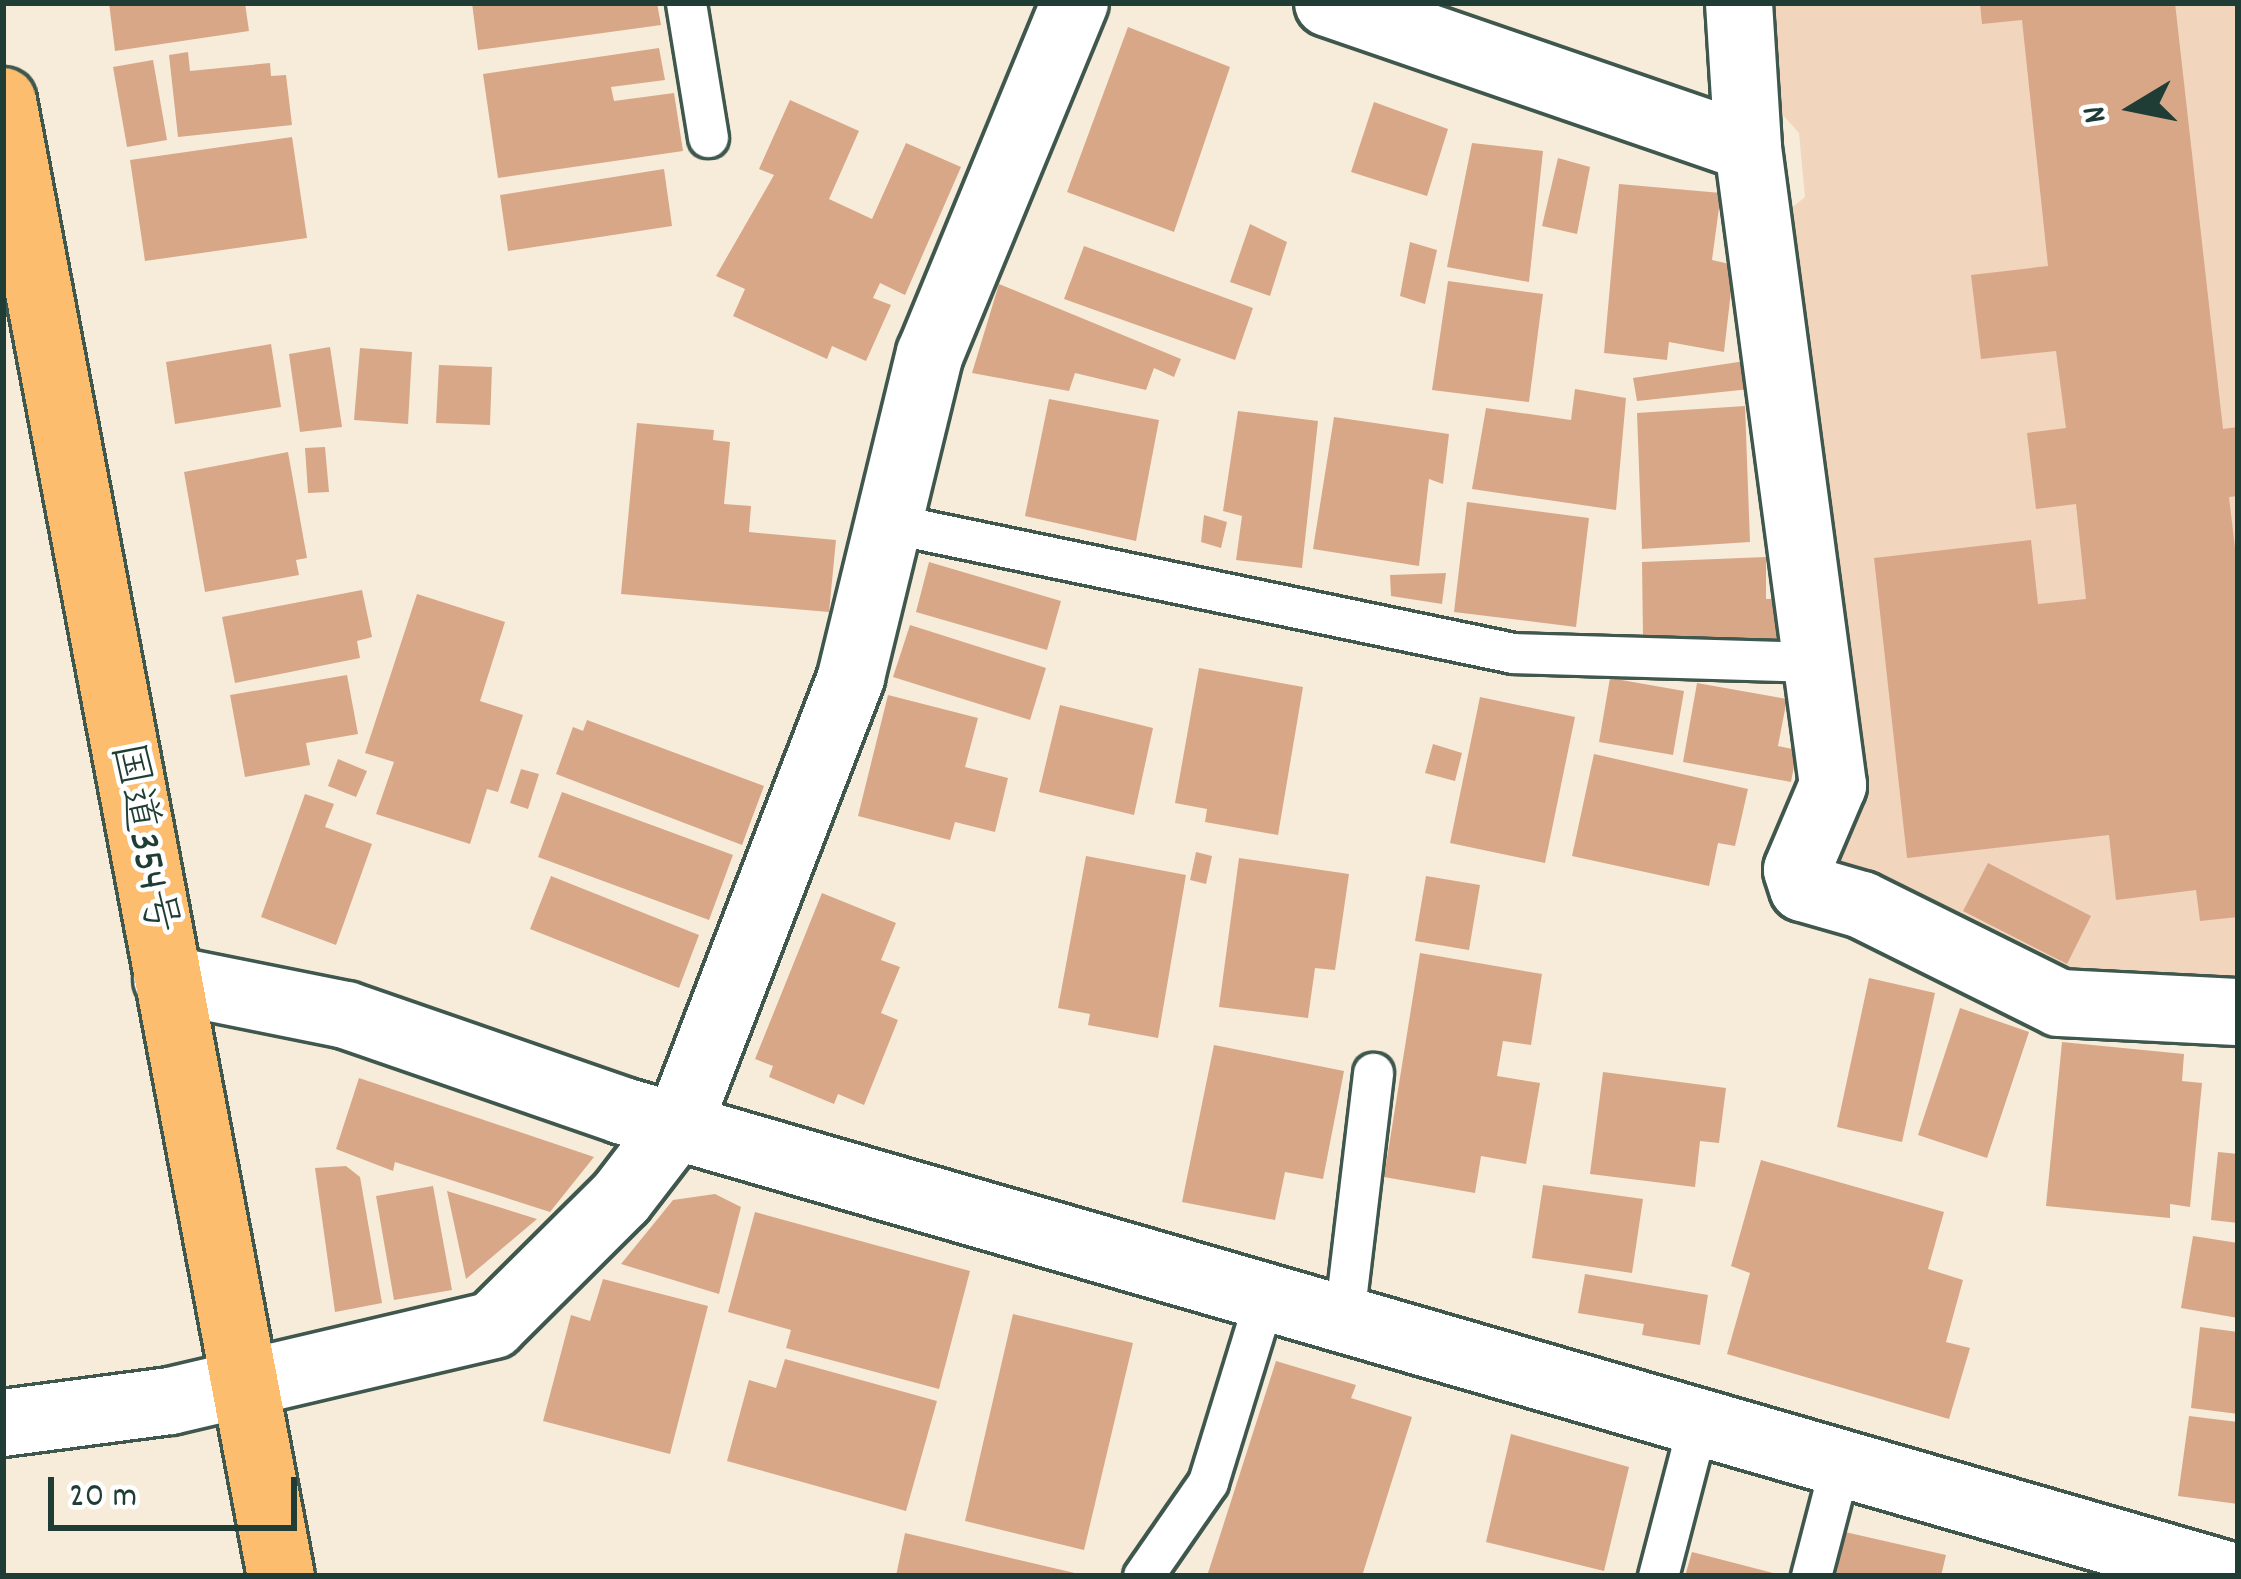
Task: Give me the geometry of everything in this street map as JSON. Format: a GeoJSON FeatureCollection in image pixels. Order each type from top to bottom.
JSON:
{"type":"FeatureCollection","features":[{"type":"Feature","properties":{"kind":"highway","name":"国道354号"},"geometry":{"type":"LineString","coordinates":[[3,101],[281,1576]]}},
{"type":"Feature","properties":{"kind":"street"},"geometry":{"type":"LineString","coordinates":[[3,1423],[245,1384],[493,1325],[621,1198],[680,1121],[851,676],[894,524],[930,354],[1075,3]]}},
{"type":"Feature","properties":{"kind":"street"},"geometry":{"type":"LineString","coordinates":[[1328,3],[1748,148]]}},
{"type":"Feature","properties":{"kind":"street"},"geometry":{"type":"LineString","coordinates":[[1738,3],[1748,148],[1821,662],[1833,785],[1797,870],[1803,888],[1862,905],[2059,1003],[2238,1012]]}},
{"type":"Feature","properties":{"kind":"street"},"geometry":{"type":"LineString","coordinates":[[167,979],[346,1016],[623,1111],[680,1121],[2231,1576]]}},
{"type":"Feature","properties":{"kind":"lane"},"geometry":{"type":"LineString","coordinates":[[686,3],[708,136]]}},
{"type":"Feature","properties":{"kind":"lane"},"geometry":{"type":"LineString","coordinates":[[894,524],[1513,653],[1821,662]]}},
{"type":"Feature","properties":{"kind":"lane"},"geometry":{"type":"LineString","coordinates":[[1344,1317],[1373,1073]]}},
{"type":"Feature","properties":{"kind":"lane"},"geometry":{"type":"LineString","coordinates":[[1143,1576],[1208,1482],[1266,1294]]}},
{"type":"Feature","properties":{"kind":"lane"},"geometry":{"type":"LineString","coordinates":[[1658,1576],[1699,1419]]}},
{"type":"Feature","properties":{"kind":"lane"},"geometry":{"type":"LineString","coordinates":[[1811,1576],[1841,1461]]}},
{"type":"Feature","properties":{"kind":"shaded area"},"geometry":{"type":"Polygon","coordinates":[[[1762,3],[2238,3],[2238,985],[2079,979],[1848,874],[1835,852],[1779,218],[1805,197],[1799,133],[1775,106],[1762,3]]]}},
{"type":"Feature","properties":{"kind":"building"},"geometry":{"type":"Polygon","coordinates":[[[109,3],[245,3],[249,31],[115,51],[109,3]]]}},
{"type":"Feature","properties":{"kind":"building"},"geometry":{"type":"Polygon","coordinates":[[[472,3],[657,3],[661,25],[478,50],[472,3]]]}},
{"type":"Feature","properties":{"kind":"building"},"geometry":{"type":"Polygon","coordinates":[[[1980,3],[2175,3],[2223,429],[2238,427],[2238,496],[2229,497],[2238,573],[2238,917],[2200,921],[2196,890],[2116,900],[2109,835],[1907,858],[1874,558],[2031,540],[2038,604],[2086,599],[2076,504],[2036,509],[2027,433],[2066,428],[2056,351],[1981,359],[1971,275],[2048,266],[2022,20],[1982,24],[1980,3]]]}},
{"type":"Feature","properties":{"kind":"building"},"geometry":{"type":"Polygon","coordinates":[[[1128,27],[1230,67],[1174,232],[1067,192],[1128,27]]]}},
{"type":"Feature","properties":{"kind":"building"},"geometry":{"type":"Polygon","coordinates":[[[659,48],[665,80],[611,87],[614,101],[674,93],[683,151],[498,178],[483,74],[659,48]]]}},
{"type":"Feature","properties":{"kind":"building"},"geometry":{"type":"Polygon","coordinates":[[[188,52],[190,71],[270,63],[271,76],[286,75],[292,125],[178,137],[169,55],[188,52]]]}},
{"type":"Feature","properties":{"kind":"building"},"geometry":{"type":"Polygon","coordinates":[[[153,60],[167,140],[127,147],[113,67],[153,60]]]}},
{"type":"Feature","properties":{"kind":"building"},"geometry":{"type":"Polygon","coordinates":[[[790,100],[859,131],[829,199],[872,219],[906,143],[961,167],[905,295],[880,283],[873,298],[891,305],[866,361],[832,346],[827,359],[733,316],[745,289],[716,276],[774,175],[759,169],[790,100]]]}},
{"type":"Feature","properties":{"kind":"building"},"geometry":{"type":"Polygon","coordinates":[[[1374,102],[1448,129],[1427,196],[1351,172],[1374,102]]]}},
{"type":"Feature","properties":{"kind":"building"},"geometry":{"type":"Polygon","coordinates":[[[292,137],[307,238],[145,261],[130,160],[292,137]]]}},
{"type":"Feature","properties":{"kind":"building"},"geometry":{"type":"Polygon","coordinates":[[[1472,143],[1543,151],[1529,282],[1447,267],[1472,143]]]}},
{"type":"Feature","properties":{"kind":"building"},"geometry":{"type":"Polygon","coordinates":[[[1558,158],[1590,167],[1577,234],[1542,226],[1558,158]]]}},
{"type":"Feature","properties":{"kind":"building"},"geometry":{"type":"Polygon","coordinates":[[[664,169],[672,226],[508,251],[500,195],[664,169]]]}},
{"type":"Feature","properties":{"kind":"building"},"geometry":{"type":"Polygon","coordinates":[[[1619,184],[1721,193],[1712,260],[1734,265],[1724,352],[1669,342],[1667,360],[1604,353],[1619,184]]]}},
{"type":"Feature","properties":{"kind":"building"},"geometry":{"type":"Polygon","coordinates":[[[1250,224],[1287,242],[1270,296],[1230,282],[1250,224]]]}},
{"type":"Feature","properties":{"kind":"building"},"geometry":{"type":"Polygon","coordinates":[[[1410,242],[1437,250],[1425,304],[1400,296],[1410,242]]]}},
{"type":"Feature","properties":{"kind":"building"},"geometry":{"type":"Polygon","coordinates":[[[1084,246],[1253,308],[1235,360],[1064,299],[1084,246]]]}},
{"type":"Feature","properties":{"kind":"building"},"geometry":{"type":"Polygon","coordinates":[[[1448,281],[1543,294],[1529,402],[1432,390],[1448,281]]]}},
{"type":"Feature","properties":{"kind":"building"},"geometry":{"type":"Polygon","coordinates":[[[999,284],[1181,359],[1174,377],[1154,368],[1146,390],[1075,373],[1069,391],[972,373],[999,284]]]}},
{"type":"Feature","properties":{"kind":"building"},"geometry":{"type":"Polygon","coordinates":[[[271,344],[281,407],[175,424],[166,362],[271,344]]]}},
{"type":"Feature","properties":{"kind":"building"},"geometry":{"type":"Polygon","coordinates":[[[330,347],[342,427],[300,432],[289,354],[330,347]]]}},
{"type":"Feature","properties":{"kind":"building"},"geometry":{"type":"Polygon","coordinates":[[[360,348],[412,352],[408,424],[354,420],[360,348]]]}},
{"type":"Feature","properties":{"kind":"building"},"geometry":{"type":"Polygon","coordinates":[[[1745,361],[1750,389],[1637,401],[1633,378],[1745,361]]]}},
{"type":"Feature","properties":{"kind":"building"},"geometry":{"type":"Polygon","coordinates":[[[439,365],[492,367],[490,425],[436,423],[439,365]]]}},
{"type":"Feature","properties":{"kind":"building"},"geometry":{"type":"Polygon","coordinates":[[[1575,389],[1626,398],[1616,510],[1472,489],[1486,408],[1571,420],[1575,389]]]}},
{"type":"Feature","properties":{"kind":"building"},"geometry":{"type":"Polygon","coordinates":[[[1049,399],[1159,420],[1136,541],[1025,516],[1049,399]]]}},
{"type":"Feature","properties":{"kind":"building"},"geometry":{"type":"Polygon","coordinates":[[[1745,406],[1750,542],[1642,549],[1637,413],[1745,406]]]}},
{"type":"Feature","properties":{"kind":"building"},"geometry":{"type":"Polygon","coordinates":[[[1238,411],[1318,421],[1302,568],[1236,560],[1242,516],[1223,511],[1238,411]]]}},
{"type":"Feature","properties":{"kind":"building"},"geometry":{"type":"Polygon","coordinates":[[[1334,417],[1449,434],[1443,484],[1429,479],[1419,566],[1313,549],[1334,417]]]}},
{"type":"Feature","properties":{"kind":"building"},"geometry":{"type":"Polygon","coordinates":[[[637,423],[714,430],[713,440],[730,442],[724,504],[751,506],[749,532],[836,540],[829,612],[621,594],[637,423]]]}},
{"type":"Feature","properties":{"kind":"building"},"geometry":{"type":"Polygon","coordinates":[[[325,447],[329,492],[308,493],[305,448],[325,447]]]}},
{"type":"Feature","properties":{"kind":"building"},"geometry":{"type":"Polygon","coordinates":[[[288,452],[307,558],[296,560],[299,575],[205,592],[184,472],[288,452]]]}},
{"type":"Feature","properties":{"kind":"building"},"geometry":{"type":"Polygon","coordinates":[[[1467,502],[1589,518],[1576,627],[1454,612],[1467,502]]]}},
{"type":"Feature","properties":{"kind":"building"},"geometry":{"type":"Polygon","coordinates":[[[1204,515],[1227,522],[1221,548],[1201,542],[1204,515]]]}},
{"type":"Feature","properties":{"kind":"building"},"geometry":{"type":"Polygon","coordinates":[[[1766,557],[1766,599],[1780,599],[1783,641],[1643,638],[1642,562],[1766,557]]]}},
{"type":"Feature","properties":{"kind":"building"},"geometry":{"type":"Polygon","coordinates":[[[929,562],[1061,601],[1047,650],[916,612],[929,562]]]}},
{"type":"Feature","properties":{"kind":"building"},"geometry":{"type":"Polygon","coordinates":[[[1446,573],[1442,604],[1391,596],[1390,575],[1446,573]]]}},
{"type":"Feature","properties":{"kind":"building"},"geometry":{"type":"Polygon","coordinates":[[[362,590],[372,637],[357,641],[360,658],[235,683],[222,617],[362,590]]]}},
{"type":"Feature","properties":{"kind":"building"},"geometry":{"type":"Polygon","coordinates":[[[417,594],[505,622],[480,701],[523,715],[498,792],[487,789],[470,844],[376,814],[394,762],[365,753],[417,594]]]}},
{"type":"Feature","properties":{"kind":"building"},"geometry":{"type":"Polygon","coordinates":[[[910,625],[1046,668],[1030,720],[893,677],[910,625]]]}},
{"type":"Feature","properties":{"kind":"building"},"geometry":{"type":"Polygon","coordinates":[[[1199,668],[1303,687],[1278,835],[1205,822],[1207,809],[1175,803],[1199,668]]]}},
{"type":"Feature","properties":{"kind":"building"},"geometry":{"type":"Polygon","coordinates":[[[347,675],[358,734],[306,743],[310,765],[245,777],[230,695],[347,675]]]}},
{"type":"Feature","properties":{"kind":"building"},"geometry":{"type":"Polygon","coordinates":[[[1610,678],[1684,691],[1673,755],[1599,742],[1610,678]]]}},
{"type":"Feature","properties":{"kind":"building"},"geometry":{"type":"Polygon","coordinates":[[[1697,683],[1787,699],[1778,746],[1797,750],[1791,782],[1683,762],[1697,683]]]}},
{"type":"Feature","properties":{"kind":"building"},"geometry":{"type":"Polygon","coordinates":[[[888,695],[978,718],[965,767],[1008,778],[995,832],[955,822],[950,840],[858,816],[888,695]]]}},
{"type":"Feature","properties":{"kind":"building"},"geometry":{"type":"Polygon","coordinates":[[[1480,697],[1575,717],[1545,863],[1450,843],[1480,697]]]}},
{"type":"Feature","properties":{"kind":"building"},"geometry":{"type":"Polygon","coordinates":[[[1060,705],[1153,728],[1134,815],[1039,792],[1060,705]]]}},
{"type":"Feature","properties":{"kind":"building"},"geometry":{"type":"Polygon","coordinates":[[[587,720],[764,786],[742,845],[556,774],[573,727],[583,731],[587,720]]]}},
{"type":"Feature","properties":{"kind":"building"},"geometry":{"type":"Polygon","coordinates":[[[1433,744],[1462,753],[1455,781],[1425,773],[1433,744]]]}},
{"type":"Feature","properties":{"kind":"building"},"geometry":{"type":"Polygon","coordinates":[[[1594,754],[1748,789],[1735,846],[1718,843],[1709,886],[1572,856],[1594,754]]]}},
{"type":"Feature","properties":{"kind":"building"},"geometry":{"type":"Polygon","coordinates":[[[338,759],[367,771],[356,797],[328,786],[338,759]]]}},
{"type":"Feature","properties":{"kind":"building"},"geometry":{"type":"Polygon","coordinates":[[[521,769],[539,774],[528,809],[510,803],[521,769]]]}},
{"type":"Feature","properties":{"kind":"building"},"geometry":{"type":"Polygon","coordinates":[[[562,792],[733,855],[709,920],[538,857],[562,792]]]}},
{"type":"Feature","properties":{"kind":"building"},"geometry":{"type":"Polygon","coordinates":[[[305,794],[334,804],[325,827],[372,844],[336,945],[261,917],[305,794]]]}},
{"type":"Feature","properties":{"kind":"building"},"geometry":{"type":"Polygon","coordinates":[[[1196,852],[1212,856],[1206,884],[1190,880],[1196,852]]]}},
{"type":"Feature","properties":{"kind":"building"},"geometry":{"type":"Polygon","coordinates":[[[1086,856],[1186,875],[1158,1038],[1088,1025],[1090,1014],[1058,1008],[1086,856]]]}},
{"type":"Feature","properties":{"kind":"building"},"geometry":{"type":"Polygon","coordinates":[[[1239,858],[1349,874],[1335,970],[1315,968],[1308,1018],[1219,1007],[1239,858]]]}},
{"type":"Feature","properties":{"kind":"building"},"geometry":{"type":"Polygon","coordinates":[[[1988,863],[2091,916],[2067,964],[1963,911],[1988,863]]]}},
{"type":"Feature","properties":{"kind":"building"},"geometry":{"type":"Polygon","coordinates":[[[551,876],[699,935],[679,988],[530,929],[551,876]]]}},
{"type":"Feature","properties":{"kind":"building"},"geometry":{"type":"Polygon","coordinates":[[[1426,876],[1480,885],[1469,950],[1415,941],[1426,876]]]}},
{"type":"Feature","properties":{"kind":"building"},"geometry":{"type":"Polygon","coordinates":[[[822,893],[896,923],[881,960],[900,967],[881,1013],[898,1020],[864,1105],[838,1094],[834,1104],[769,1077],[773,1066],[755,1059],[822,893]]]}},
{"type":"Feature","properties":{"kind":"building"},"geometry":{"type":"Polygon","coordinates":[[[1420,953],[1542,974],[1531,1045],[1503,1041],[1497,1076],[1540,1083],[1526,1164],[1481,1156],[1475,1193],[1384,1177],[1420,953]]]}},
{"type":"Feature","properties":{"kind":"building"},"geometry":{"type":"Polygon","coordinates":[[[1869,978],[1935,993],[1902,1142],[1837,1127],[1869,978]]]}},
{"type":"Feature","properties":{"kind":"building"},"geometry":{"type":"Polygon","coordinates":[[[1960,1008],[2029,1032],[1987,1158],[1918,1135],[1960,1008]]]}},
{"type":"Feature","properties":{"kind":"building"},"geometry":{"type":"Polygon","coordinates":[[[2062,1042],[2184,1054],[2182,1081],[2202,1083],[2190,1207],[2170,1204],[2170,1218],[2046,1206],[2062,1042]]]}},
{"type":"Feature","properties":{"kind":"building"},"geometry":{"type":"Polygon","coordinates":[[[1214,1045],[1344,1071],[1323,1179],[1285,1172],[1275,1220],[1182,1202],[1214,1045]]]}},
{"type":"Feature","properties":{"kind":"building"},"geometry":{"type":"Polygon","coordinates":[[[1603,1072],[1726,1088],[1719,1143],[1700,1141],[1695,1187],[1590,1174],[1603,1072]]]}},
{"type":"Feature","properties":{"kind":"building"},"geometry":{"type":"Polygon","coordinates":[[[359,1078],[594,1157],[550,1212],[395,1162],[393,1171],[336,1149],[359,1078]]]}},
{"type":"Feature","properties":{"kind":"building"},"geometry":{"type":"Polygon","coordinates":[[[2218,1152],[2238,1154],[2238,1223],[2211,1220],[2218,1152]]]}},
{"type":"Feature","properties":{"kind":"building"},"geometry":{"type":"Polygon","coordinates":[[[1761,1160],[1944,1212],[1928,1269],[1963,1280],[1946,1342],[1970,1348],[1949,1419],[1727,1354],[1750,1273],[1731,1266],[1761,1160]]]}},
{"type":"Feature","properties":{"kind":"building"},"geometry":{"type":"Polygon","coordinates":[[[346,1166],[360,1177],[382,1303],[335,1312],[315,1168],[346,1166]]]}},
{"type":"Feature","properties":{"kind":"building"},"geometry":{"type":"Polygon","coordinates":[[[1543,1185],[1643,1199],[1632,1273],[1532,1258],[1543,1185]]]}},
{"type":"Feature","properties":{"kind":"building"},"geometry":{"type":"Polygon","coordinates":[[[433,1186],[452,1290],[394,1300],[376,1196],[433,1186]]]}},
{"type":"Feature","properties":{"kind":"building"},"geometry":{"type":"Polygon","coordinates":[[[447,1191],[537,1219],[466,1279],[447,1191]]]}},
{"type":"Feature","properties":{"kind":"building"},"geometry":{"type":"Polygon","coordinates":[[[715,1194],[741,1207],[719,1294],[621,1264],[673,1200],[715,1194]]]}},
{"type":"Feature","properties":{"kind":"building"},"geometry":{"type":"Polygon","coordinates":[[[755,1212],[970,1271],[939,1389],[786,1348],[791,1330],[728,1312],[755,1212]]]}},
{"type":"Feature","properties":{"kind":"building"},"geometry":{"type":"Polygon","coordinates":[[[2193,1236],[2238,1243],[2238,1318],[2181,1308],[2193,1236]]]}},
{"type":"Feature","properties":{"kind":"building"},"geometry":{"type":"Polygon","coordinates":[[[1585,1274],[1708,1295],[1700,1345],[1642,1335],[1644,1324],[1578,1313],[1585,1274]]]}},
{"type":"Feature","properties":{"kind":"building"},"geometry":{"type":"Polygon","coordinates":[[[603,1279],[708,1306],[670,1454],[543,1421],[571,1315],[590,1321],[603,1279]]]}},
{"type":"Feature","properties":{"kind":"building"},"geometry":{"type":"Polygon","coordinates":[[[1013,1314],[1133,1343],[1084,1550],[965,1521],[1013,1314]]]}},
{"type":"Feature","properties":{"kind":"building"},"geometry":{"type":"Polygon","coordinates":[[[2200,1327],[2238,1332],[2238,1414],[2191,1408],[2200,1327]]]}},
{"type":"Feature","properties":{"kind":"building"},"geometry":{"type":"Polygon","coordinates":[[[785,1359],[937,1401],[906,1511],[727,1461],[749,1380],[776,1388],[785,1359]]]}},
{"type":"Feature","properties":{"kind":"building"},"geometry":{"type":"Polygon","coordinates":[[[1276,1361],[1356,1385],[1351,1398],[1412,1417],[1362,1576],[1207,1576],[1276,1361]]]}},
{"type":"Feature","properties":{"kind":"building"},"geometry":{"type":"Polygon","coordinates":[[[2189,1416],[2238,1422],[2238,1504],[2178,1496],[2189,1416]]]}},
{"type":"Feature","properties":{"kind":"building"},"geometry":{"type":"Polygon","coordinates":[[[1511,1434],[1629,1467],[1604,1571],[1486,1542],[1511,1434]]]}},
{"type":"Feature","properties":{"kind":"building"},"geometry":{"type":"Polygon","coordinates":[[[1845,1532],[1946,1555],[1941,1576],[1836,1576],[1845,1532]]]}},
{"type":"Feature","properties":{"kind":"building"},"geometry":{"type":"Polygon","coordinates":[[[905,1533],[1079,1574],[1079,1576],[896,1576],[905,1533]]]}},
{"type":"Feature","properties":{"kind":"building"},"geometry":{"type":"Polygon","coordinates":[[[1692,1552],[1777,1574],[1685,1576],[1692,1552]]]}}]}
